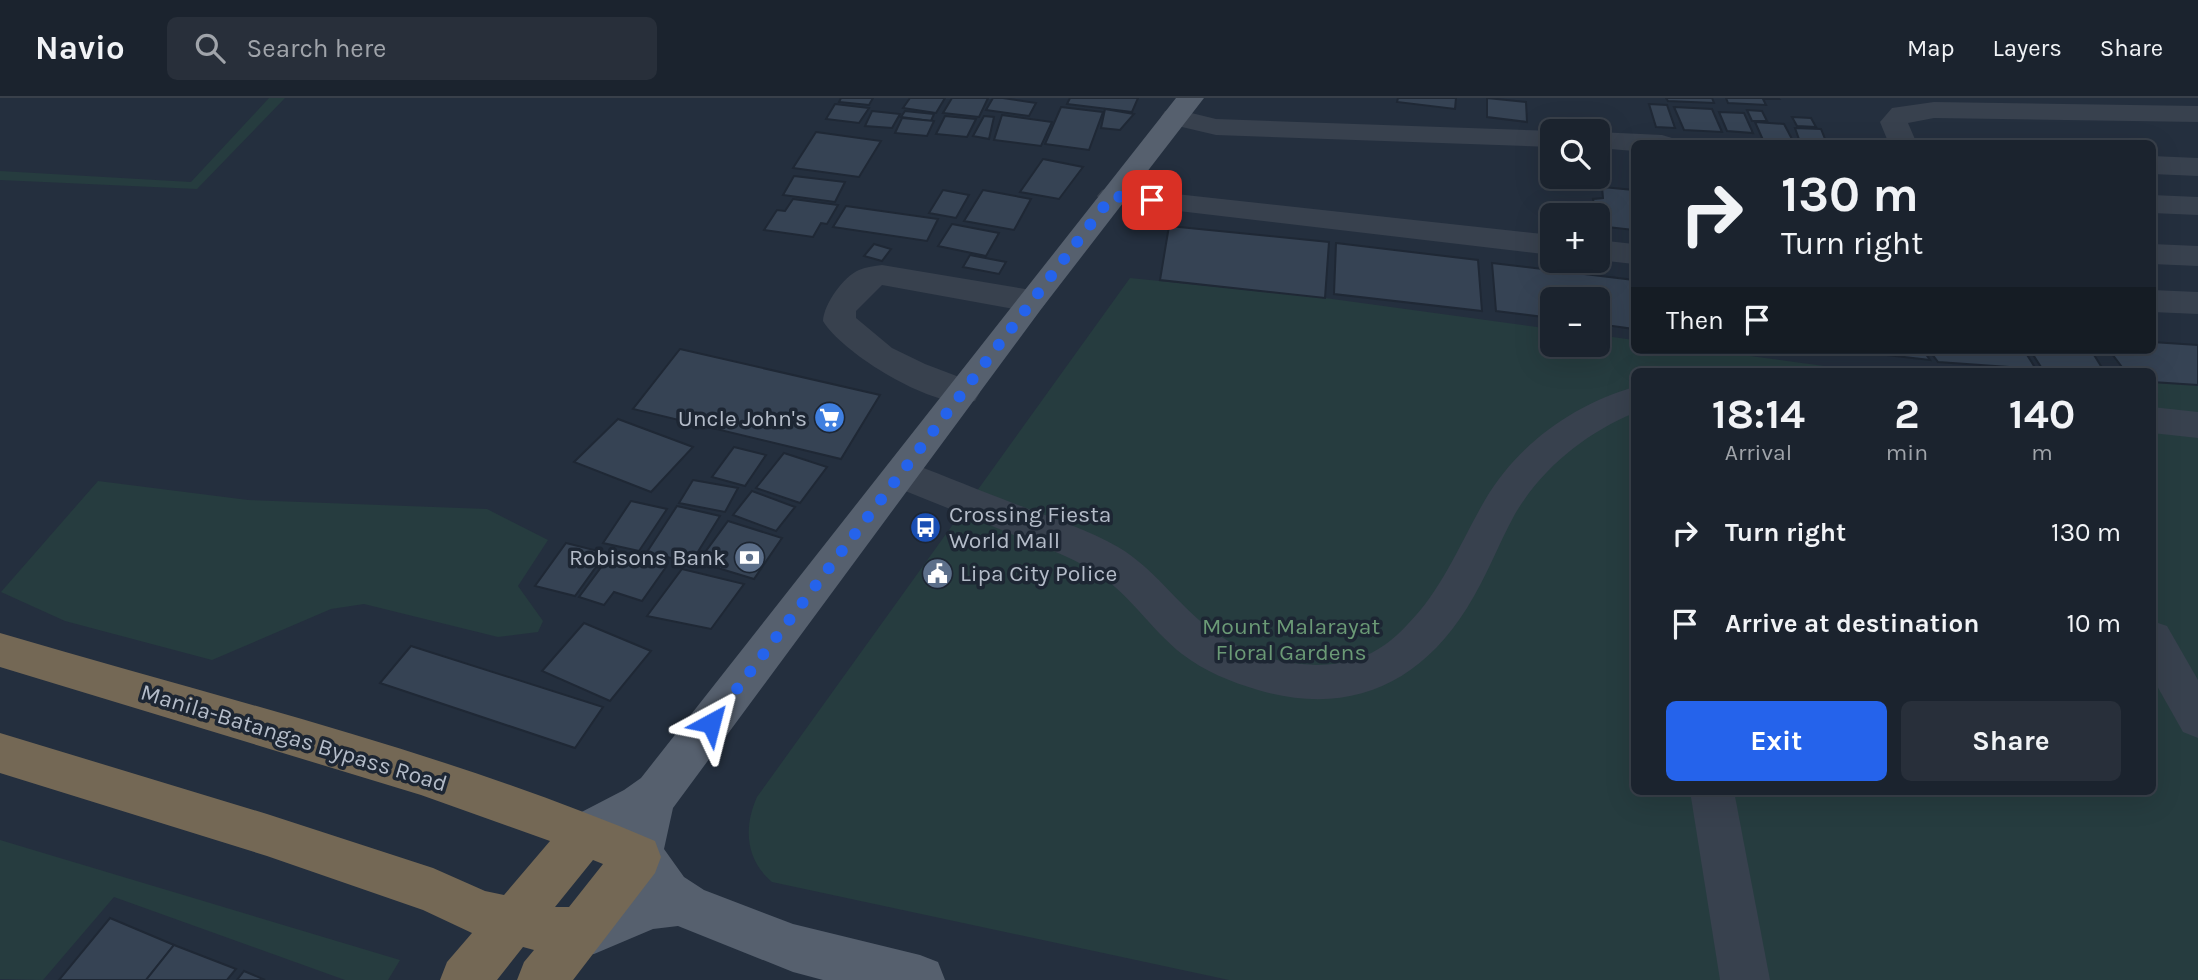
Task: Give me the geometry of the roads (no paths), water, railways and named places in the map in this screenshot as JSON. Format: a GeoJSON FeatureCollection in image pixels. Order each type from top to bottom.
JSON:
{"type":"FeatureCollection","features":[{"type":"Feature","properties":{"kind":"highway","name":"Manila-Batangas Bypass Road"},"geometry":{"type":"LineString","coordinates":[[0,650],[473,792],[586,833],[638,857]]}},
{"type":"Feature","properties":{"kind":"highway"},"geometry":{"type":"LineString","coordinates":[[0,753],[267,835],[433,891],[481,913],[549,930],[580,932]]}},
{"type":"Feature","properties":{"kind":"highway"},"geometry":{"type":"LineString","coordinates":[[465,980],[586,833]]}},
{"type":"Feature","properties":{"kind":"highway"},"geometry":{"type":"LineString","coordinates":[[542,980],[638,857]]}},
{"type":"Feature","properties":{"kind":"main road"},"geometry":{"type":"LineString","coordinates":[[920,980],[793,948],[680,903],[667,893],[651,868],[638,857],[645,837],[649,810],[657,792],[1031,301],[1183,107]]}},
{"type":"Feature","properties":{"kind":"main road"},"geometry":{"type":"LineString","coordinates":[[586,833],[634,810],[657,792]]}},
{"type":"Feature","properties":{"kind":"main road"},"geometry":{"type":"LineString","coordinates":[[580,932],[604,928],[657,903],[680,903]]}},
{"type":"Feature","properties":{"kind":"lane"},"geometry":{"type":"LineString","coordinates":[[1183,107],[1216,127],[1540,138]]}},
{"type":"Feature","properties":{"kind":"lane"},"geometry":{"type":"LineString","coordinates":[[1901,140],[1894,122],[1902,114],[1934,110],[2198,114]]}},
{"type":"Feature","properties":{"kind":"lane"},"geometry":{"type":"LineString","coordinates":[[1610,141],[1631,142]]}},
{"type":"Feature","properties":{"kind":"lane"},"geometry":{"type":"LineString","coordinates":[[1610,151],[1631,157]]}},
{"type":"Feature","properties":{"kind":"lane"},"geometry":{"type":"LineString","coordinates":[[2156,165],[2198,167]]}},
{"type":"Feature","properties":{"kind":"lane"},"geometry":{"type":"LineString","coordinates":[[1112,196],[1540,244]]}},
{"type":"Feature","properties":{"kind":"lane"},"geometry":{"type":"LineString","coordinates":[[2156,204],[2198,206]]}},
{"type":"Feature","properties":{"kind":"lane"},"geometry":{"type":"LineString","coordinates":[[1610,251],[1631,254]]}},
{"type":"Feature","properties":{"kind":"lane"},"geometry":{"type":"LineString","coordinates":[[2156,254],[2198,256]]}},
{"type":"Feature","properties":{"kind":"lane"},"geometry":{"type":"LineString","coordinates":[[963,392],[918,377],[854,338],[839,321],[840,308],[868,278],[882,275],[1031,301]]}},
{"type":"Feature","properties":{"kind":"lane"},"geometry":{"type":"LineString","coordinates":[[2156,300],[2198,303]]}},
{"type":"Feature","properties":{"kind":"lane"},"geometry":{"type":"LineString","coordinates":[[901,474],[1093,551],[1127,575],[1188,636],[1230,662],[1252,671],[1295,681],[1348,680],[1370,674],[1392,663],[1426,630],[1452,596],[1503,502],[1530,466],[1585,423],[1631,408]]}},
{"type":"Feature","properties":{"kind":"lane"},"geometry":{"type":"LineString","coordinates":[[2156,420],[2198,425]]}},
{"type":"Feature","properties":{"kind":"lane"},"geometry":{"type":"LineString","coordinates":[[2156,645],[2198,719]]}},
{"type":"Feature","properties":{"kind":"lane"},"geometry":{"type":"LineString","coordinates":[[1713,795],[1745,980]]}},
{"type":"Feature","properties":{"kind":"place","name":"Uncle John's"},"geometry":{"type":"Point","coordinates":[830,418]}},
{"type":"Feature","properties":{"kind":"place","name":"Crossing Fiesta World Mall"},"geometry":{"type":"Point","coordinates":[926,527]}},
{"type":"Feature","properties":{"kind":"place","name":"Robisons Bank"},"geometry":{"type":"Point","coordinates":[749,557]}},
{"type":"Feature","properties":{"kind":"place","name":"Lipa City Police"},"geometry":{"type":"Point","coordinates":[937,573]}},
{"type":"Feature","properties":{"kind":"park label","name":"Mount Malarayat Floral Gardens"},"geometry":{"type":"Point","coordinates":[1291,639]}}]}
